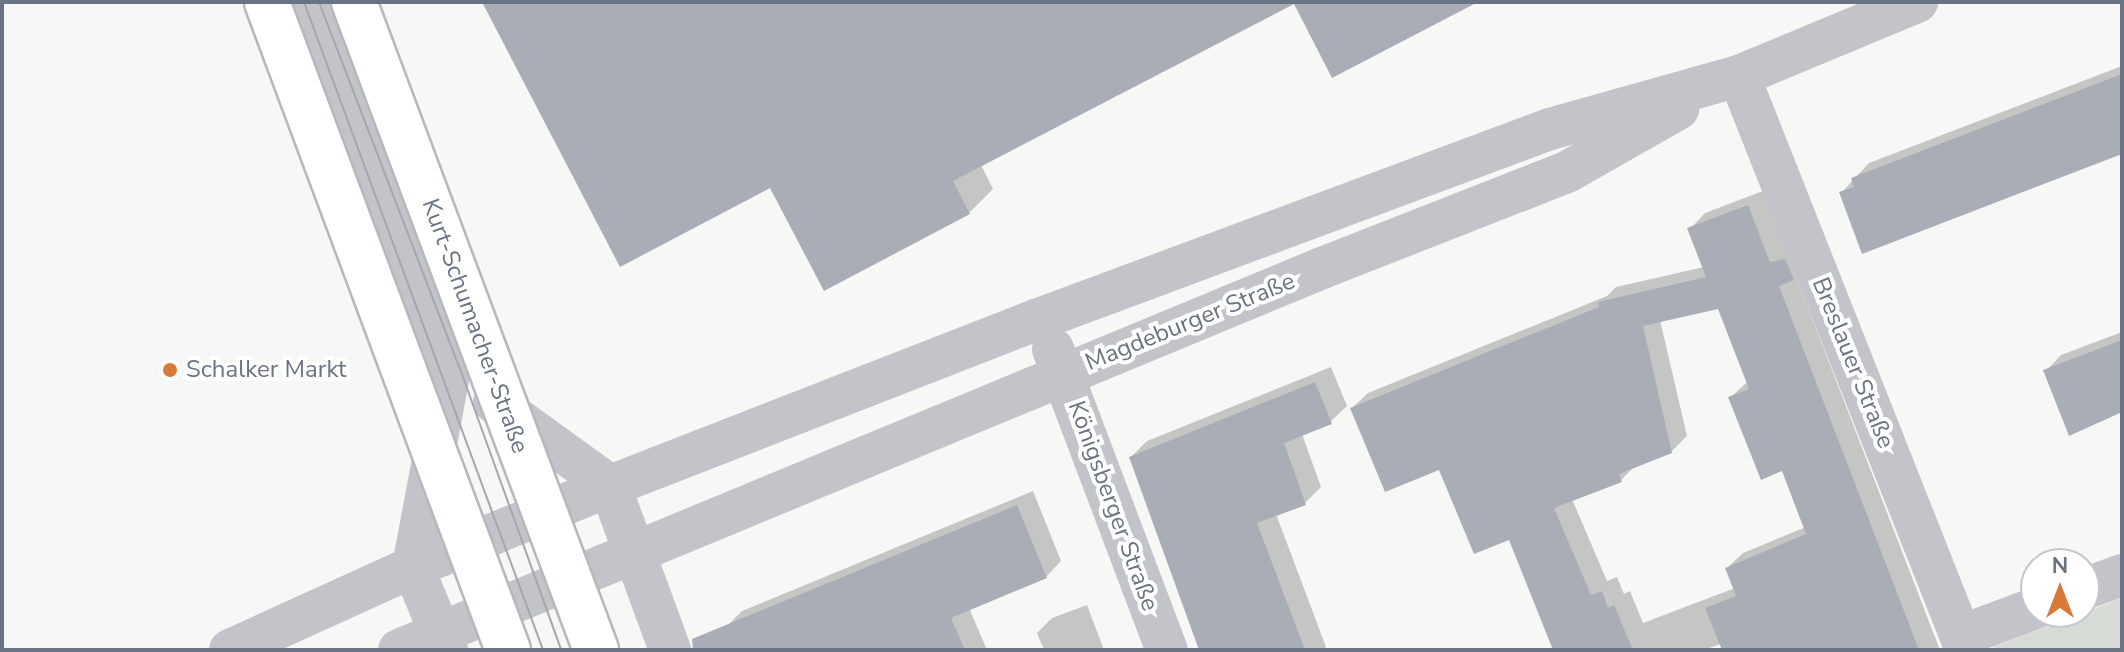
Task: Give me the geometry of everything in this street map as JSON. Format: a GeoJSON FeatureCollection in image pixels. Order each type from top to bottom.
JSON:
{"type":"FeatureCollection","features":[{"type":"Feature","properties":{"kind":"main road"},"geometry":{"type":"LineString","coordinates":[[267,2],[508,650]]}},
{"type":"Feature","properties":{"kind":"main road","name":"Kurt-Schumacher-Straße"},"geometry":{"type":"LineString","coordinates":[[330,5],[596,650]]}},
{"type":"Feature","properties":{"kind":"street","name":"Magdeburger Straße"},"geometry":{"type":"LineString","coordinates":[[634,554],[1064,374],[1567,172],[1739,76],[1917,2]]}},
{"type":"Feature","properties":{"kind":"street"},"geometry":{"type":"LineString","coordinates":[[330,5],[450,369],[413,567],[444,641]]}},
{"type":"Feature","properties":{"kind":"street","name":"Magdeburger Straße"},"geometry":{"type":"LineString","coordinates":[[610,486],[1039,319],[1550,129],[1739,76]]}},
{"type":"Feature","properties":{"kind":"street","name":"Breslauer Straße"},"geometry":{"type":"LineString","coordinates":[[1739,76],[1964,643]]}},
{"type":"Feature","properties":{"kind":"street","name":"Königsberger Straße"},"geometry":{"type":"LineString","coordinates":[[1039,319],[1064,374],[1167,650]]}},
{"type":"Feature","properties":{"kind":"street"},"geometry":{"type":"LineString","coordinates":[[450,369],[610,486],[670,650]]}},
{"type":"Feature","properties":{"kind":"street"},"geometry":{"type":"LineString","coordinates":[[230,650],[413,567],[610,486]]}},
{"type":"Feature","properties":{"kind":"street"},"geometry":{"type":"LineString","coordinates":[[399,650],[444,641],[634,554]]}},
{"type":"Feature","properties":{"kind":"street"},"geometry":{"type":"LineString","coordinates":[[2100,583],[2122,575]]}},
{"type":"Feature","properties":{"kind":"street"},"geometry":{"type":"LineString","coordinates":[[1964,643],[2020,616]]}},
{"type":"Feature","properties":{"kind":"shaded area"},"geometry":{"type":"Polygon","coordinates":[[[2122,598],[2122,650],[1994,650],[1993,647],[2043,628],[2100,628],[2100,606],[2122,598]]]}},
{"type":"Feature","properties":{"kind":"building"},"geometry":{"type":"Polygon","coordinates":[[[482,2],[1478,2],[1332,78],[1294,4],[953,181],[970,214],[824,291],[770,188],[620,267],[482,2]]]}},
{"type":"Feature","properties":{"kind":"building"},"geometry":{"type":"Polygon","coordinates":[[[2122,74],[2122,154],[1862,254],[1839,192],[1854,187],[1851,178],[2122,74]]]}},
{"type":"Feature","properties":{"kind":"building"},"geometry":{"type":"Polygon","coordinates":[[[1748,205],[1770,262],[1785,259],[1794,280],[1779,286],[1919,650],[1722,650],[1705,608],[1736,596],[1725,568],[1806,534],[1782,471],[1761,480],[1728,397],[1749,389],[1718,309],[1643,326],[1672,453],[1619,474],[1622,482],[1554,508],[1591,595],[1602,591],[1608,608],[1614,605],[1633,650],[1553,650],[1509,540],[1474,554],[1439,470],[1385,492],[1350,408],[1599,307],[1598,302],[1706,277],[1687,228],[1748,205]]]}},
{"type":"Feature","properties":{"kind":"building"},"geometry":{"type":"Polygon","coordinates":[[[2122,340],[2122,412],[2069,436],[2043,370],[2122,340]]]}},
{"type":"Feature","properties":{"kind":"building"},"geometry":{"type":"Polygon","coordinates":[[[1315,382],[1332,424],[1284,443],[1306,505],[1257,523],[1305,650],[1199,650],[1129,457],[1315,382]]]}},
{"type":"Feature","properties":{"kind":"building"},"geometry":{"type":"Polygon","coordinates":[[[1017,505],[1047,578],[951,618],[965,650],[693,650],[692,639],[1017,505]]]}},
{"type":"Feature","properties":{"kind":"tram line"},"geometry":{"type":"LineString","coordinates":[[304,2],[543,650]]}},
{"type":"Feature","properties":{"kind":"tram line"},"geometry":{"type":"LineString","coordinates":[[319,2],[459,366],[561,650]]}},
{"type":"Feature","properties":{"kind":"place","name":"Schalker Markt"},"geometry":{"type":"Point","coordinates":[170,370]}}]}
